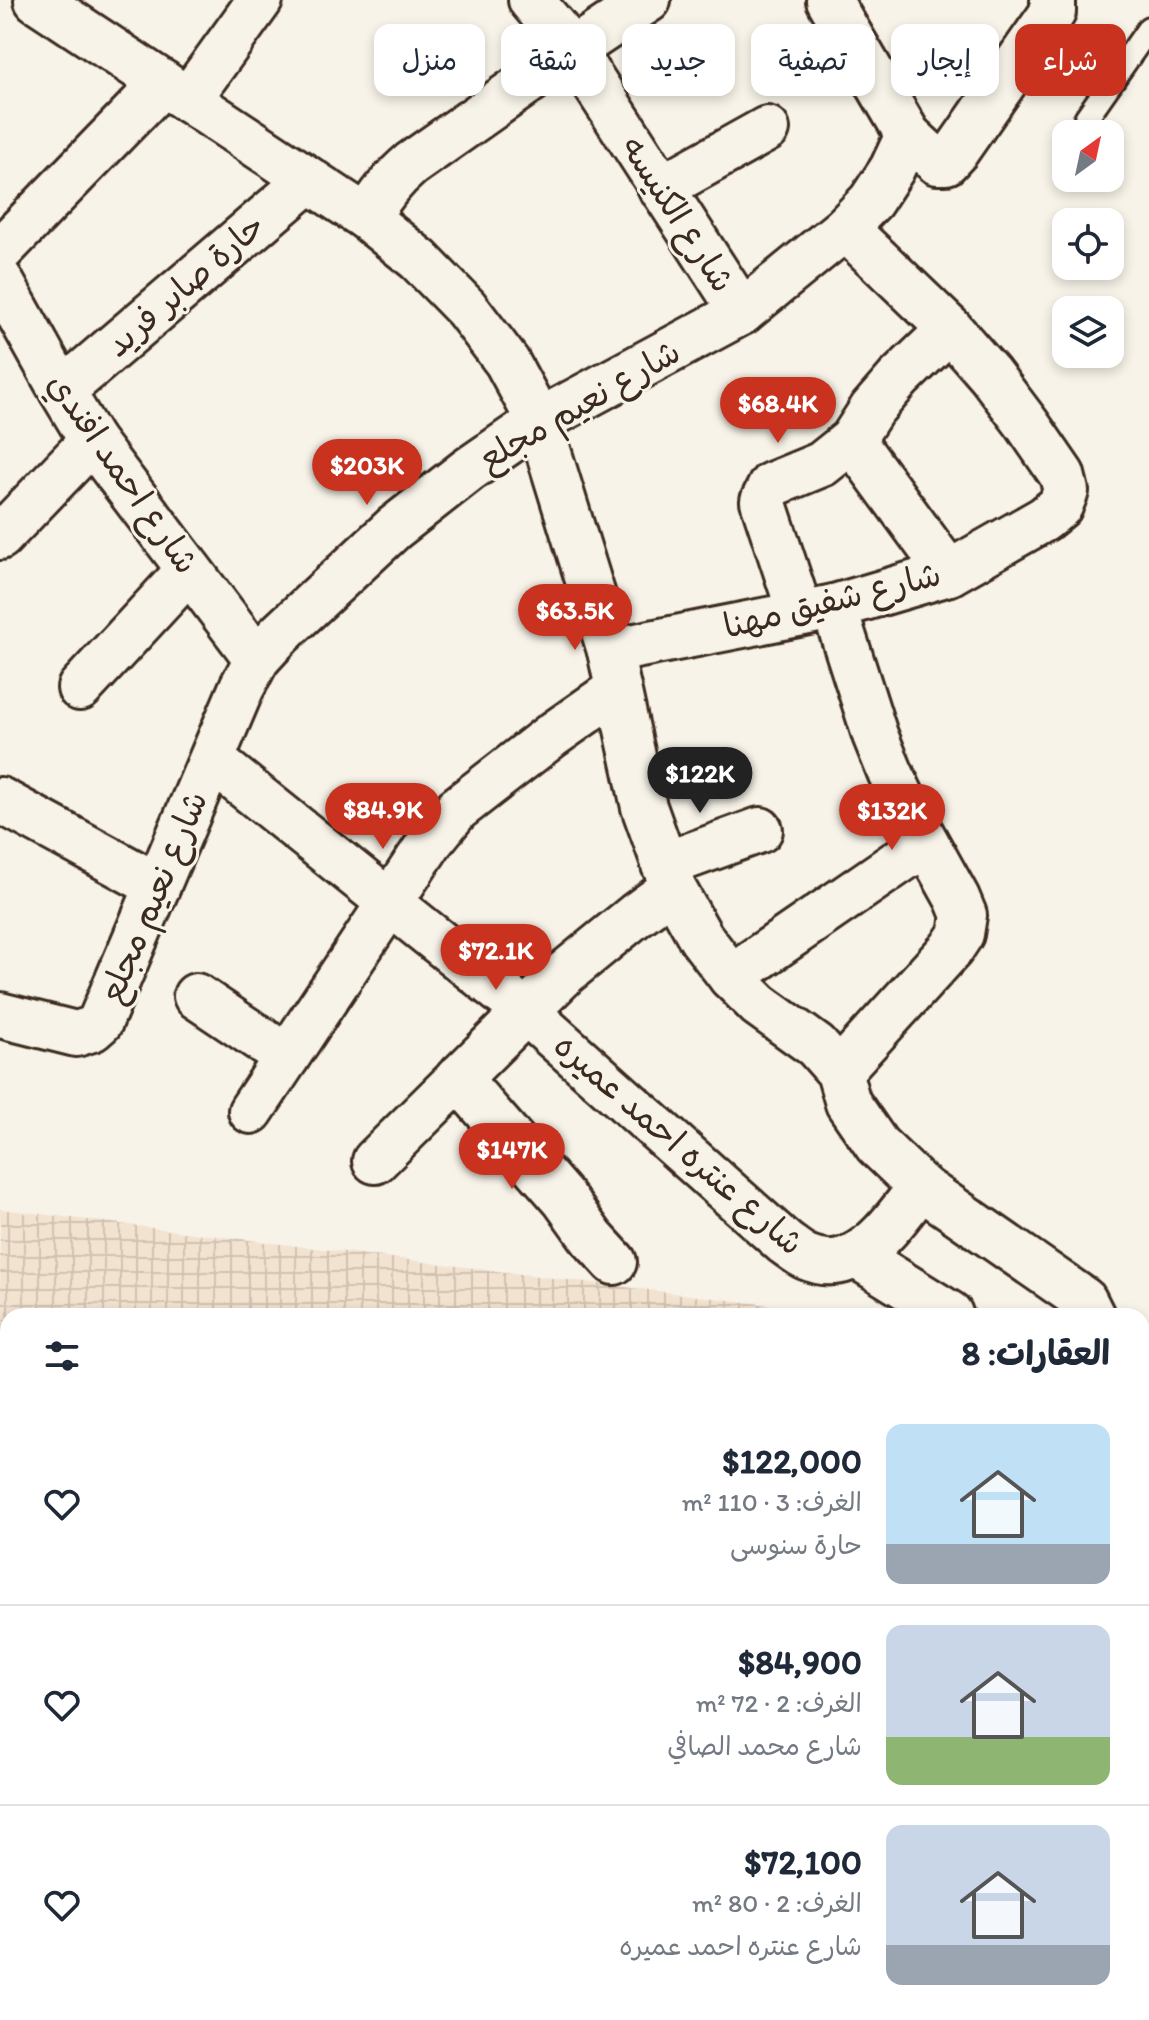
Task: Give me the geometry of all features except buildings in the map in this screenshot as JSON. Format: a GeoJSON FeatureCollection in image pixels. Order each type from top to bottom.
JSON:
{"type":"FeatureCollection","features":[{"type":"Feature","properties":{"kind":"street"},"geometry":{"type":"LineString","coordinates":[[37,0],[367,218],[419,260],[466,308],[507,362],[539,421],[614,670],[644,807],[668,876],[701,938],[731,977],[759,1005],[816,1046],[839,1072],[848,1103],[877,1145],[921,1187],[1084,1300],[1088,1308]]}},
{"type":"Feature","properties":{"kind":"street"},"geometry":{"type":"LineString","coordinates":[[0,251],[176,92],[260,0]]}},
{"type":"Feature","properties":{"kind":"street","name":"شارع الكنيسه"},"geometry":{"type":"LineString","coordinates":[[531,0],[551,24]]}},
{"type":"Feature","properties":{"kind":"street"},"geometry":{"type":"LineString","coordinates":[[606,28],[648,0]]}},
{"type":"Feature","properties":{"kind":"street"},"geometry":{"type":"LineString","coordinates":[[829,0],[908,135],[937,162],[946,162],[952,157],[1053,12],[1053,0]]}},
{"type":"Feature","properties":{"kind":"street"},"geometry":{"type":"LineString","coordinates":[[367,218],[393,180],[411,164],[508,96]]}},
{"type":"Feature","properties":{"kind":"street","name":"شارع الكنيسه"},"geometry":{"type":"LineString","coordinates":[[602,96],[742,312]]}},
{"type":"Feature","properties":{"kind":"street"},"geometry":{"type":"LineString","coordinates":[[661,188],[767,129]]}},
{"type":"Feature","properties":{"kind":"street","name":"شارع نعيم مجلع"},"geometry":{"type":"LineString","coordinates":[[0,1015],[76,1034],[92,1029],[100,1022],[242,687],[257,659],[279,635],[394,528],[468,470],[539,421],[742,312],[845,228],[871,201],[892,169],[908,135]]}},
{"type":"Feature","properties":{"kind":"street","name":"حارة صابر فريد"},"geometry":{"type":"LineString","coordinates":[[62,391],[309,180]]}},
{"type":"Feature","properties":{"kind":"street","name":"شارع شفيق مهنا"},"geometry":{"type":"LineString","coordinates":[[614,670],[949,573],[1044,519],[1060,506],[1066,491],[1062,475],[990,375],[950,329],[845,228]]}},
{"type":"Feature","properties":{"kind":"street","name":"شارع احمد افندي"},"geometry":{"type":"LineString","coordinates":[[0,280],[92,441],[257,659]]}},
{"type":"Feature","properties":{"kind":"street"},"geometry":{"type":"LineString","coordinates":[[839,1072],[951,949],[961,934],[964,915],[890,772],[817,610],[763,501],[771,485],[822,464],[852,440],[872,409],[899,378],[950,329]]}},
{"type":"Feature","properties":{"kind":"street"},"geometry":{"type":"LineString","coordinates":[[852,440],[949,573]]}},
{"type":"Feature","properties":{"kind":"street"},"geometry":{"type":"LineString","coordinates":[[0,537],[92,441]]}},
{"type":"Feature","properties":{"kind":"street"},"geometry":{"type":"LineString","coordinates":[[80,688],[189,570]]}},
{"type":"Feature","properties":{"kind":"street"},"geometry":{"type":"LineString","coordinates":[[251,1111],[430,842],[457,809],[551,736],[614,670]]}},
{"type":"Feature","properties":{"kind":"street","name":"شارع عنتره احمد عميره"},"geometry":{"type":"LineString","coordinates":[[212,760],[525,1011],[785,1243],[806,1257],[832,1262],[857,1256],[877,1240],[921,1187]]}},
{"type":"Feature","properties":{"kind":"street"},"geometry":{"type":"LineString","coordinates":[[0,800],[158,886]]}},
{"type":"Feature","properties":{"kind":"street"},"geometry":{"type":"LineString","coordinates":[[375,1161],[525,1011],[668,876],[760,830]]}},
{"type":"Feature","properties":{"kind":"street"},"geometry":{"type":"LineString","coordinates":[[731,977],[926,843]]}},
{"type":"Feature","properties":{"kind":"street"},"geometry":{"type":"LineString","coordinates":[[196,996],[287,1057]]}},
{"type":"Feature","properties":{"kind":"street"},"geometry":{"type":"LineString","coordinates":[[458,1078],[564,1199],[614,1262]]}},
{"type":"Feature","properties":{"kind":"street"},"geometry":{"type":"LineString","coordinates":[[857,1256],[940,1308]]}},
{"type":"Feature","properties":{"kind":"lane"},"geometry":{"type":"LineString","coordinates":[[1086,118],[1149,28]]}},
{"type":"Feature","properties":{"kind":"shaded area"},"geometry":{"type":"Polygon","coordinates":[[[0,1209],[793,1308],[0,1308],[0,1209]]]}}]}
